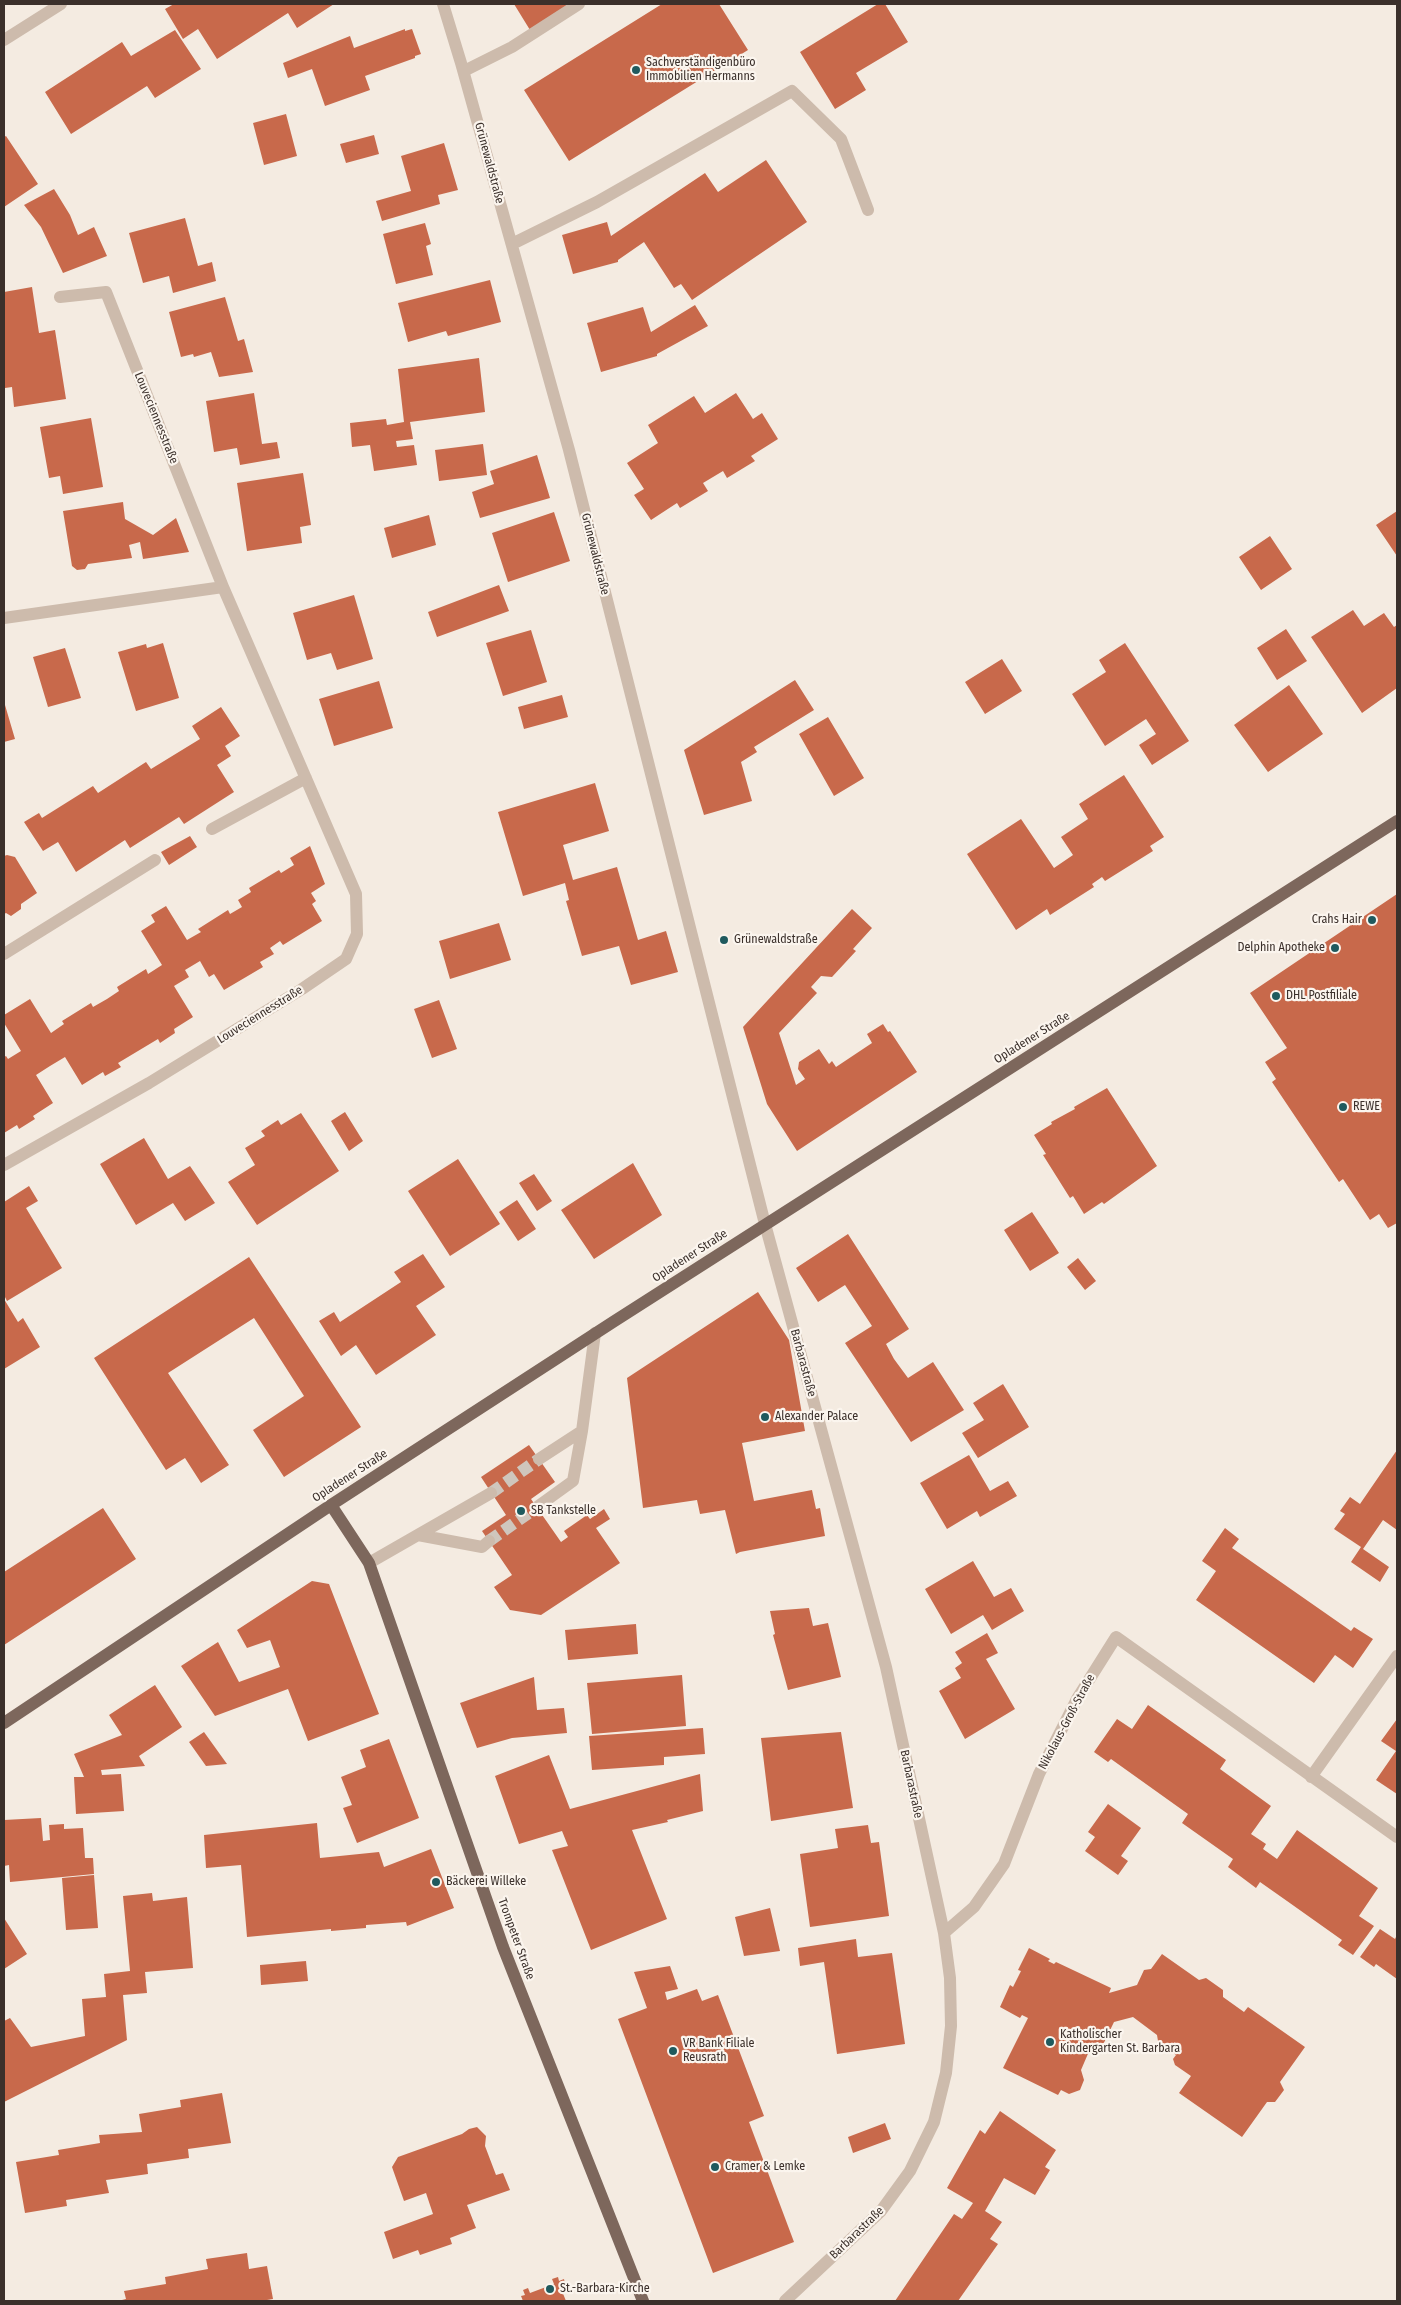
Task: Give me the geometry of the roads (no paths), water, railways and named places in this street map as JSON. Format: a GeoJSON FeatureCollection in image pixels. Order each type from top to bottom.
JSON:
{"type":"FeatureCollection","features":[{"type":"Feature","properties":{"kind":"main road","name":"Opladener Straße"},"geometry":{"type":"LineString","coordinates":[[4,1723],[331,1505],[595,1333],[1397,821]]}},
{"type":"Feature","properties":{"kind":"main road","name":"Trompeter Straße"},"geometry":{"type":"LineString","coordinates":[[331,1505],[370,1563],[503,1947],[643,2301]]}},
{"type":"Feature","properties":{"kind":"street"},"geometry":{"type":"LineString","coordinates":[[4,40],[61,4]]}},
{"type":"Feature","properties":{"kind":"street","name":"Grünewaldstraße"},"geometry":{"type":"LineString","coordinates":[[443,4],[464,70],[571,459],[765,1224]]}},
{"type":"Feature","properties":{"kind":"street"},"geometry":{"type":"LineString","coordinates":[[464,70],[512,47],[579,4]]}},
{"type":"Feature","properties":{"kind":"street"},"geometry":{"type":"LineString","coordinates":[[512,244],[597,202],[792,91],[841,139],[868,210]]}},
{"type":"Feature","properties":{"kind":"street","name":"Louveciennesstraße"},"geometry":{"type":"LineString","coordinates":[[4,1165],[149,1083],[302,989],[346,958],[357,934],[356,894],[223,587],[106,292],[60,297]]}},
{"type":"Feature","properties":{"kind":"street"},"geometry":{"type":"LineString","coordinates":[[4,618],[223,587]]}},
{"type":"Feature","properties":{"kind":"street"},"geometry":{"type":"LineString","coordinates":[[212,829],[306,778]]}},
{"type":"Feature","properties":{"kind":"street"},"geometry":{"type":"LineString","coordinates":[[4,954],[155,860]]}},
{"type":"Feature","properties":{"kind":"street","name":"Barbarastraße"},"geometry":{"type":"LineString","coordinates":[[765,1224],[886,1667],[944,1933],[950,1978],[951,2026],[946,2074],[934,2122],[910,2172],[881,2211],[785,2301]]}},
{"type":"Feature","properties":{"kind":"street"},"geometry":{"type":"LineString","coordinates":[[537,1507],[573,1481],[582,1431],[595,1333]]}},
{"type":"Feature","properties":{"kind":"street"},"geometry":{"type":"LineString","coordinates":[[539,1459],[582,1431]]}},
{"type":"Feature","properties":{"kind":"street"},"geometry":{"type":"LineString","coordinates":[[370,1563],[491,1493]]}},
{"type":"Feature","properties":{"kind":"street"},"geometry":{"type":"LineString","coordinates":[[418,1535],[482,1546],[489,1541]]}},
{"type":"Feature","properties":{"kind":"street","name":"Nikolaus-Groß-Straße"},"geometry":{"type":"LineString","coordinates":[[944,1933],[974,1907],[1004,1864],[1039,1774],[1077,1699],[1116,1637],[1397,1838]]}},
{"type":"Feature","properties":{"kind":"street"},"geometry":{"type":"LineString","coordinates":[[1311,1776],[1397,1656]]}},
{"type":"Feature","properties":{"kind":"tunnel"},"geometry":{"type":"LineString","coordinates":[[491,1493],[539,1459]]}},
{"type":"Feature","properties":{"kind":"tunnel"},"geometry":{"type":"LineString","coordinates":[[489,1541],[537,1507]]}},
{"type":"Feature","properties":{"kind":"place","name":"Sachverständigenbüro Immobilien Hermanns"},"geometry":{"type":"Point","coordinates":[636,70]}},
{"type":"Feature","properties":{"kind":"place","name":"Crahs Hair"},"geometry":{"type":"Point","coordinates":[1372,920]}},
{"type":"Feature","properties":{"kind":"place","name":"Grünewaldstraße"},"geometry":{"type":"Point","coordinates":[724,940]}},
{"type":"Feature","properties":{"kind":"place","name":"Delphin Apotheke"},"geometry":{"type":"Point","coordinates":[1335,948]}},
{"type":"Feature","properties":{"kind":"place","name":"DHL Postfiliale"},"geometry":{"type":"Point","coordinates":[1276,996]}},
{"type":"Feature","properties":{"kind":"place","name":"REWE"},"geometry":{"type":"Point","coordinates":[1343,1107]}},
{"type":"Feature","properties":{"kind":"place","name":"Alexander Palace"},"geometry":{"type":"Point","coordinates":[765,1417]}},
{"type":"Feature","properties":{"kind":"place","name":"SB Tankstelle"},"geometry":{"type":"Point","coordinates":[521,1511]}},
{"type":"Feature","properties":{"kind":"place","name":"Bäckerei Willeke"},"geometry":{"type":"Point","coordinates":[436,1882]}},
{"type":"Feature","properties":{"kind":"place","name":"Katholischer Kindergarten St. Barbara"},"geometry":{"type":"Point","coordinates":[1050,2042]}},
{"type":"Feature","properties":{"kind":"place","name":"VR Bank Filiale Reusrath"},"geometry":{"type":"Point","coordinates":[673,2051]}},
{"type":"Feature","properties":{"kind":"place","name":"Cramer & Lemke"},"geometry":{"type":"Point","coordinates":[715,2167]}},
{"type":"Feature","properties":{"kind":"place","name":"St.-Barbara-Kirche"},"geometry":{"type":"Point","coordinates":[550,2289]}}]}
